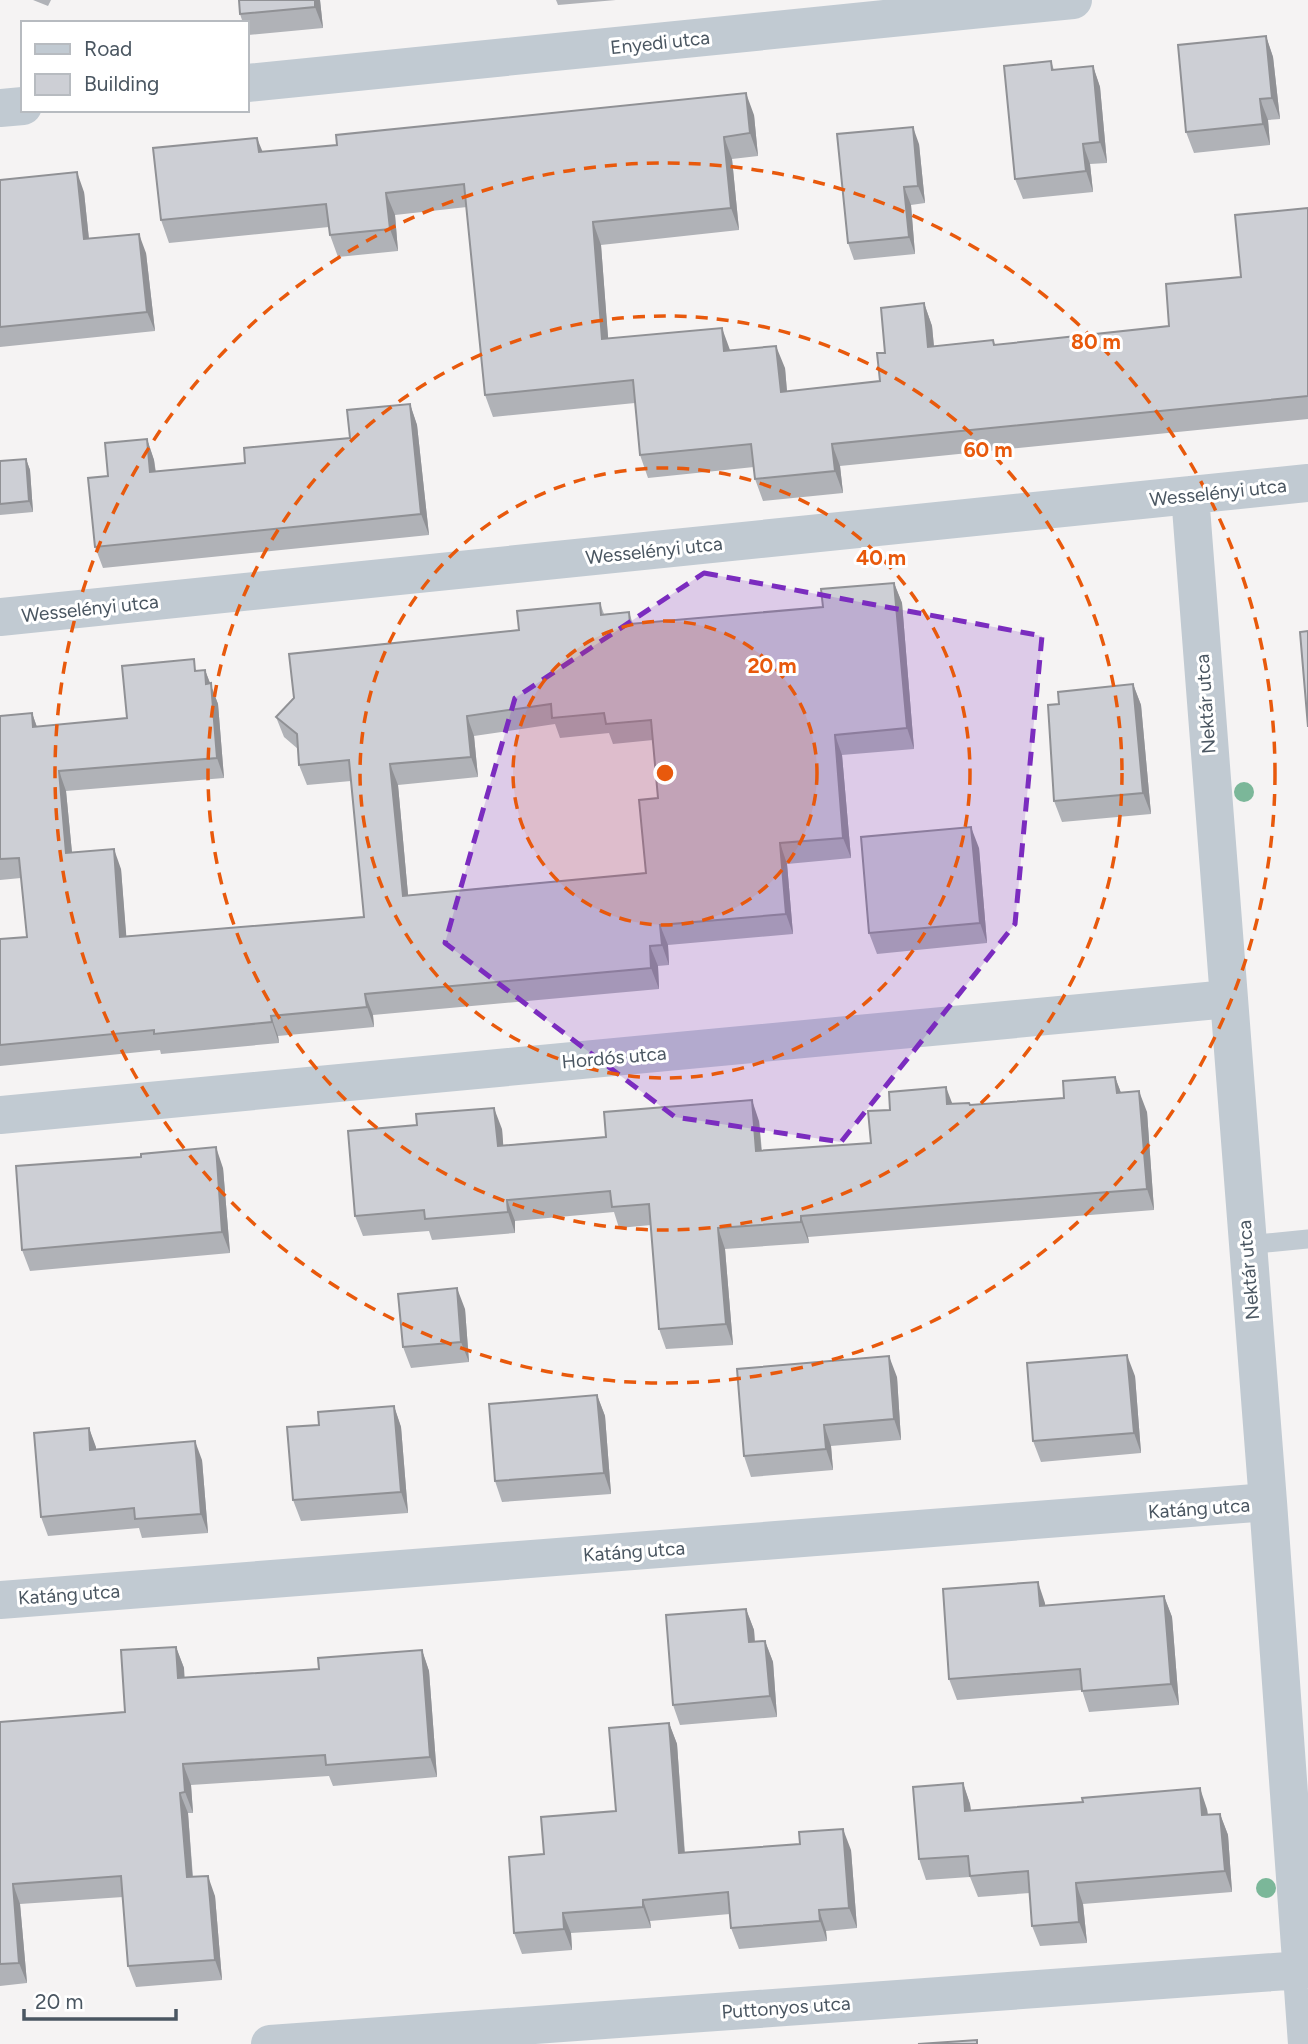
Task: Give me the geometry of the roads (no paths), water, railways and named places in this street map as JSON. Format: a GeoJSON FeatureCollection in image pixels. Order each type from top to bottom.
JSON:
{"type":"FeatureCollection","features":[{"type":"Feature","properties":{"kind":"street","name":"Enyedi utca"},"geometry":{"type":"LineString","coordinates":[[248,83],[1073,0]]}},
{"type":"Feature","properties":{"kind":"street"},"geometry":{"type":"LineString","coordinates":[[0,108],[21,106]]}},
{"type":"Feature","properties":{"kind":"street","name":"Wesselényi utca"},"geometry":{"type":"LineString","coordinates":[[0,617],[1308,483]]}},
{"type":"Feature","properties":{"kind":"street","name":"Nektár utca"},"geometry":{"type":"LineString","coordinates":[[1190,495],[1307,2044]]}},
{"type":"Feature","properties":{"kind":"street","name":"Hordós utca"},"geometry":{"type":"LineString","coordinates":[[0,1115],[1228,999]]}},
{"type":"Feature","properties":{"kind":"street","name":"Katáng utca"},"geometry":{"type":"LineString","coordinates":[[0,1600],[1268,1502]]}},
{"type":"Feature","properties":{"kind":"street","name":"Puttonyos utca"},"geometry":{"type":"LineString","coordinates":[[270,2044],[1302,1970]]}},
{"type":"Feature","properties":{"kind":"lane"},"geometry":{"type":"LineString","coordinates":[[1246,1245],[1308,1239]]}}]}
